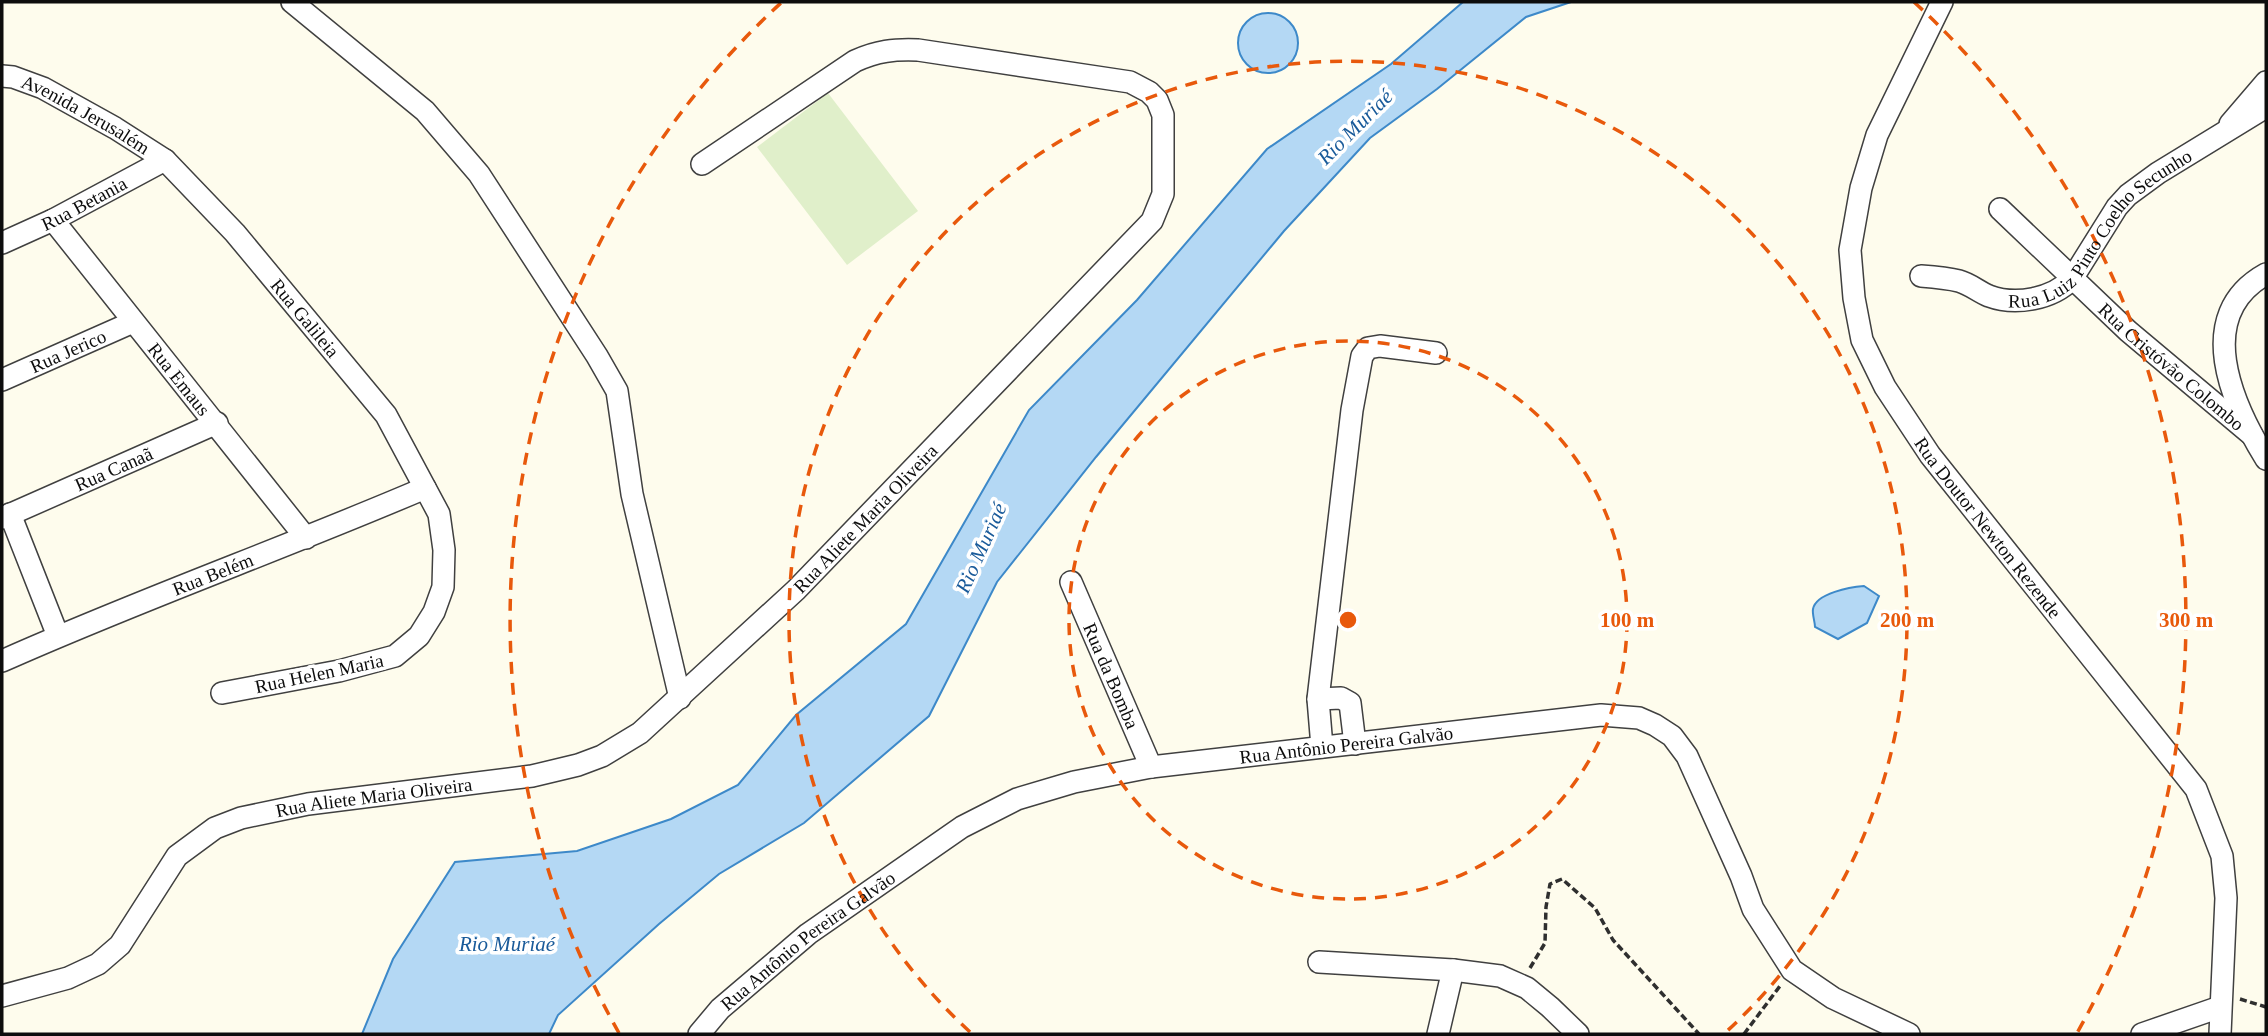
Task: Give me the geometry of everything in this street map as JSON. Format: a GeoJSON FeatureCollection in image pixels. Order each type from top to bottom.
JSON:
{"type":"FeatureCollection","features":[{"type":"Feature","properties":{"kind":"street"},"geometry":{"type":"LineString","coordinates":[[292,2],[425,111],[479,174],[617,391],[632,494],[680,698]]}},
{"type":"Feature","properties":{"kind":"street","name":"Rua Doutor Newton Rezende"},"geometry":{"type":"LineString","coordinates":[[1942,2],[1877,135],[1861,188],[1850,250],[1854,298],[1862,340],[1885,387],[1930,455],[2196,789],[2222,856],[2226,898],[2220,1034]]}},
{"type":"Feature","properties":{"kind":"street","name":"Rua Aliete Maria Oliveira"},"geometry":{"type":"LineString","coordinates":[[2,996],[68,978],[98,964],[120,944],[177,856],[215,828],[241,818],[307,804],[532,776],[578,765],[602,755],[640,733],[796,590],[1152,221],[1163,194],[1163,115],[1157,100],[1149,92],[1130,82],[918,50],[894,49],[876,52],[855,61],[702,164]]}},
{"type":"Feature","properties":{"kind":"street","name":"Avenida Jerusalém"},"geometry":{"type":"LineString","coordinates":[[2,76],[13,77],[43,88],[115,128],[165,160]]}},
{"type":"Feature","properties":{"kind":"street"},"geometry":{"type":"LineString","coordinates":[[2220,137],[2266,82]]}},
{"type":"Feature","properties":{"kind":"street","name":"Rua Luiz Pinto Coelho Secunho"},"geometry":{"type":"LineString","coordinates":[[1921,276],[1959,281],[1989,296],[2014,302],[2064,286],[2072,279],[2117,207],[2128,195],[2158,173],[2266,107]]}},
{"type":"Feature","properties":{"kind":"street","name":"Rua Betania"},"geometry":{"type":"LineString","coordinates":[[2,243],[54,220],[165,160]]}},
{"type":"Feature","properties":{"kind":"street","name":"Rua Galileia"},"geometry":{"type":"LineString","coordinates":[[165,160],[235,233],[386,415],[425,488]]}},
{"type":"Feature","properties":{"kind":"street","name":"Rua Cristóvão Colombo"},"geometry":{"type":"LineString","coordinates":[[2000,209],[2128,331],[2252,435]]}},
{"type":"Feature","properties":{"kind":"street","name":"Rua Emaus"},"geometry":{"type":"LineString","coordinates":[[54,220],[306,538]]}},
{"type":"Feature","properties":{"kind":"street"},"geometry":{"type":"LineString","coordinates":[[2266,274],[2251,282],[2236,298],[2228,316],[2224,345],[2234,399],[2266,459]]}},
{"type":"Feature","properties":{"kind":"street","name":"Rua Jerico"},"geometry":{"type":"LineString","coordinates":[[2,380],[133,322]]}},
{"type":"Feature","properties":{"kind":"street"},"geometry":{"type":"LineString","coordinates":[[1322,747],[1318,699],[1352,410],[1362,356],[1368,348],[1380,346],[1436,353]]}},
{"type":"Feature","properties":{"kind":"street","name":"Rua Canaã"},"geometry":{"type":"LineString","coordinates":[[6,516],[217,423]]}},
{"type":"Feature","properties":{"kind":"street","name":"Rua Belém"},"geometry":{"type":"LineString","coordinates":[[2,661],[425,488]]}},
{"type":"Feature","properties":{"kind":"street","name":"Rua Helen Maria"},"geometry":{"type":"LineString","coordinates":[[222,693],[339,671],[395,656],[419,636],[434,612],[443,587],[444,550],[439,514],[425,488]]}},
{"type":"Feature","properties":{"kind":"street"},"geometry":{"type":"LineString","coordinates":[[6,516],[58,636]]}},
{"type":"Feature","properties":{"kind":"street","name":"Rua da Bomba"},"geometry":{"type":"LineString","coordinates":[[1071,582],[1151,767]]}},
{"type":"Feature","properties":{"kind":"street"},"geometry":{"type":"LineString","coordinates":[[1318,699],[1341,698],[1348,701],[1355,744]]}},
{"type":"Feature","properties":{"kind":"street","name":"Rua Antônio Pereira Galvão"},"geometry":{"type":"LineString","coordinates":[[699,1034],[720,1009],[808,933],[962,827],[1017,799],[1074,782],[1151,767],[1601,715],[1639,718],[1655,725],[1672,736],[1687,755],[1753,909],[1792,970],[1833,998],[1909,1034]]}},
{"type":"Feature","properties":{"kind":"street"},"geometry":{"type":"LineString","coordinates":[[1320,962],[1453,970],[1500,976],[1519,985],[1550,1007],[1578,1034]]}},
{"type":"Feature","properties":{"kind":"street"},"geometry":{"type":"LineString","coordinates":[[1438,1034],[1453,970]]}},
{"type":"Feature","properties":{"kind":"street"},"geometry":{"type":"LineString","coordinates":[[2142,1034],[2221,1000]]}},
{"type":"Feature","properties":{"kind":"path"},"geometry":{"type":"LineString","coordinates":[[1519,985],[1545,943],[1550,884],[1562,879],[1595,908],[1613,940],[1699,1034]]}},
{"type":"Feature","properties":{"kind":"path"},"geometry":{"type":"LineString","coordinates":[[1744,1034],[1792,970]]}},
{"type":"Feature","properties":{"kind":"path"},"geometry":{"type":"LineString","coordinates":[[2221,1000],[2266,1007]]}},
{"type":"Feature","properties":{"kind":"green space"},"geometry":{"type":"Polygon","coordinates":[[[828,93],[918,211],[847,265],[757,147],[828,93]]]}},
{"type":"Feature","properties":{"kind":"water","name":"Rio Muriaé"},"geometry":{"type":"Polygon","coordinates":[[[1463,2],[1571,2],[1526,17],[1437,89],[1370,138],[1284,231],[1096,457],[997,582],[929,716],[804,823],[719,874],[659,924],[558,1015],[549,1034],[362,1034],[393,959],[455,862],[577,851],[671,819],[738,785],[796,715],[906,624],[1029,410],[1137,300],[1267,149],[1391,64],[1463,2]]]}},
{"type":"Feature","properties":{"kind":"water"},"geometry":{"type":"Polygon","coordinates":[[[1268,13],[1289,22],[1298,43],[1289,64],[1268,73],[1247,64],[1238,43],[1247,22],[1268,13]]]}},
{"type":"Feature","properties":{"kind":"water"},"geometry":{"type":"Polygon","coordinates":[[[1864,586],[1879,596],[1867,623],[1838,639],[1815,627],[1813,609],[1820,599],[1835,592],[1864,586]]]}}]}
